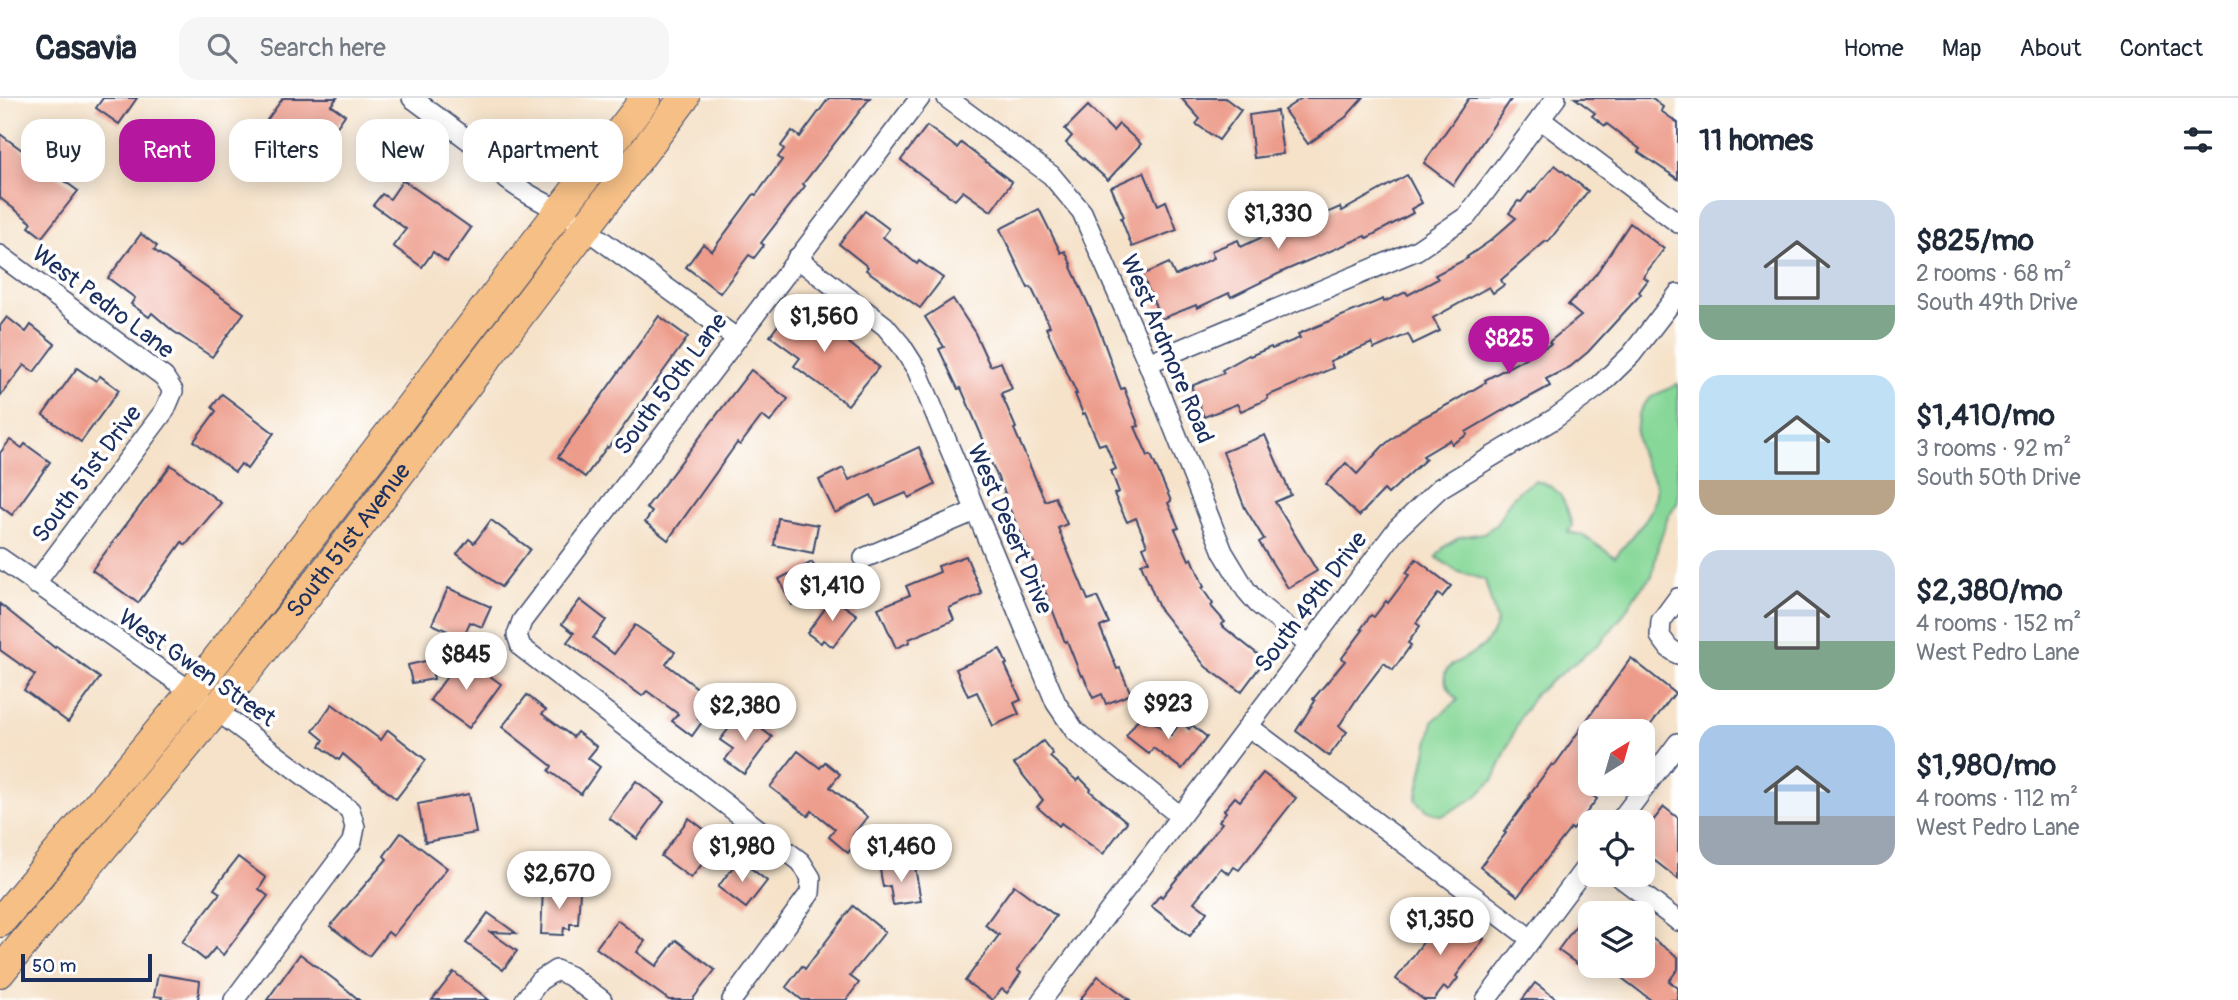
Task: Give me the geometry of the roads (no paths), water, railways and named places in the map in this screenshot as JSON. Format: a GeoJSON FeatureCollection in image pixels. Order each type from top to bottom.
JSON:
{"type":"FeatureCollection","features":[{"type":"Feature","properties":{"kind":"main road","name":"South 51st Avenue"},"geometry":{"type":"LineString","coordinates":[[0,972],[204,701],[646,98]]}},
{"type":"Feature","properties":{"kind":"main road","name":"South 51st Avenue"},"geometry":{"type":"LineString","coordinates":[[0,922],[53,857],[320,578],[684,98]]}},
{"type":"Feature","properties":{"kind":"main road"},"geometry":{"type":"LineString","coordinates":[[0,944],[46,886],[53,857]]}},
{"type":"Feature","properties":{"kind":"street"},"geometry":{"type":"LineString","coordinates":[[411,98],[479,148],[493,151],[510,172],[541,188],[561,211],[736,338]]}},
{"type":"Feature","properties":{"kind":"street","name":"South 50th Lane"},"geometry":{"type":"LineString","coordinates":[[732,1000],[810,893],[811,877],[801,862],[521,647],[517,635],[522,621],[920,98]]}},
{"type":"Feature","properties":{"kind":"street","name":"West Ardmore Road"},"geometry":{"type":"LineString","coordinates":[[947,98],[1051,175],[1082,212],[1148,363],[1223,552],[1258,604],[1309,645]]}},
{"type":"Feature","properties":{"kind":"street"},"geometry":{"type":"LineString","coordinates":[[1148,363],[1417,250],[1467,216],[1556,98]]}},
{"type":"Feature","properties":{"kind":"street"},"geometry":{"type":"LineString","coordinates":[[1540,119],[1678,223]]}},
{"type":"Feature","properties":{"kind":"street","name":"West Pedro Lane"},"geometry":{"type":"LineString","coordinates":[[0,255],[164,377],[173,391]]}},
{"type":"Feature","properties":{"kind":"street","name":"West Desert Drive"},"geometry":{"type":"LineString","coordinates":[[797,258],[877,319],[901,345],[920,379],[1056,703],[1075,731],[1180,816]]}},
{"type":"Feature","properties":{"kind":"street","name":"South 49th Drive"},"geometry":{"type":"LineString","coordinates":[[1042,1000],[1396,529],[1440,488],[1554,419],[1600,386],[1631,355],[1678,294]]}},
{"type":"Feature","properties":{"kind":"street","name":"South 51st Drive"},"geometry":{"type":"LineString","coordinates":[[35,584],[165,410],[173,391]]}},
{"type":"Feature","properties":{"kind":"street"},"geometry":{"type":"LineString","coordinates":[[864,558],[975,511]]}},
{"type":"Feature","properties":{"kind":"street","name":"West Gwen Street"},"geometry":{"type":"LineString","coordinates":[[0,558],[204,701],[350,810],[355,827],[352,842],[234,1000]]}},
{"type":"Feature","properties":{"kind":"street"},"geometry":{"type":"LineString","coordinates":[[1678,598],[1661,621],[1660,636],[1669,648],[1678,654]]}},
{"type":"Feature","properties":{"kind":"street"},"geometry":{"type":"LineString","coordinates":[[1248,726],[1531,939]]}},
{"type":"Feature","properties":{"kind":"street"},"geometry":{"type":"LineString","coordinates":[[1628,810],[1678,743]]}},
{"type":"Feature","properties":{"kind":"street"},"geometry":{"type":"LineString","coordinates":[[1486,1000],[1578,877]]}},
{"type":"Feature","properties":{"kind":"street"},"geometry":{"type":"LineString","coordinates":[[1633,887],[1678,920]]}},
{"type":"Feature","properties":{"kind":"street"},"geometry":{"type":"LineString","coordinates":[[525,1000],[540,981],[556,970],[570,976],[602,1000]]}}]}
